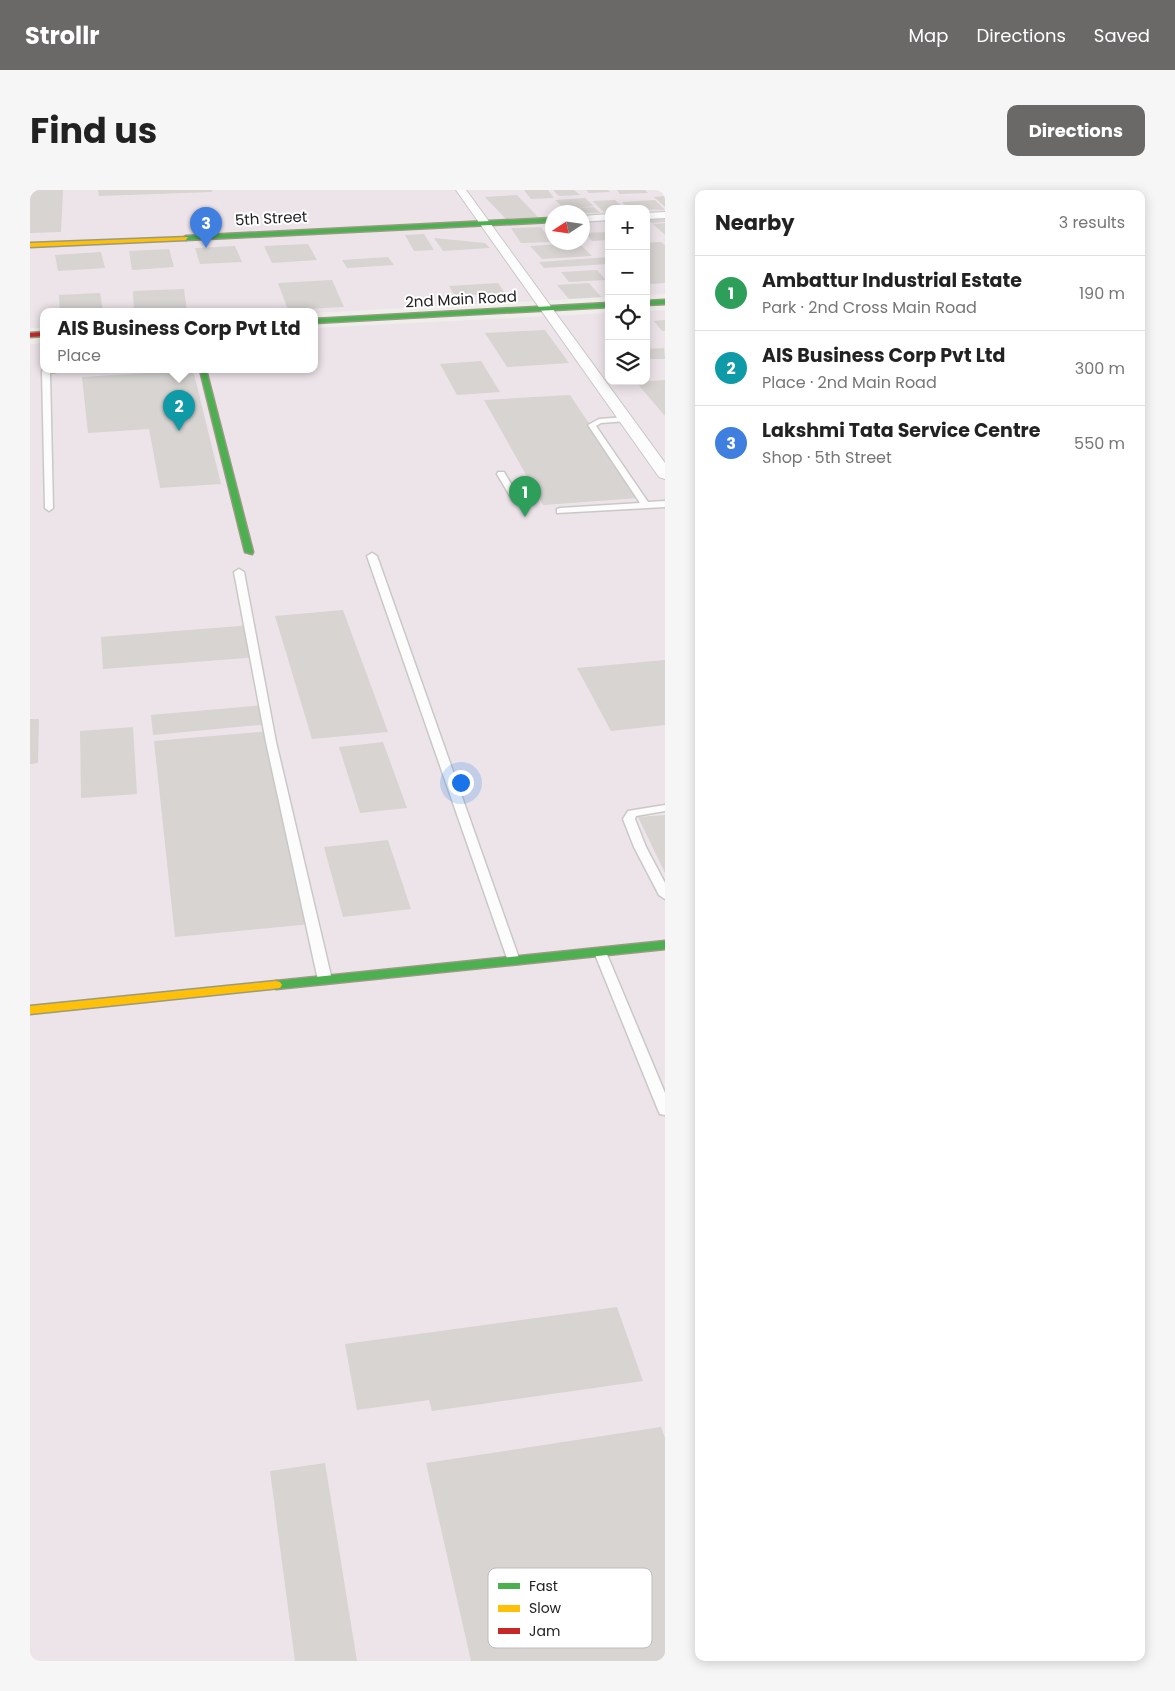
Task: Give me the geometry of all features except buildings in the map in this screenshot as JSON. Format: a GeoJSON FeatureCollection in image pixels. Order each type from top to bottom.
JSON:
{"type":"FeatureCollection","features":[{"type":"Feature","properties":{"kind":"street"},"geometry":{"type":"LineString","coordinates":[[461,190],[665,474]]}},
{"type":"Feature","properties":{"kind":"street"},"geometry":{"type":"LineString","coordinates":[[650,216],[665,215]]}},
{"type":"Feature","properties":{"kind":"street"},"geometry":{"type":"LineString","coordinates":[[590,218],[605,217]]}},
{"type":"Feature","properties":{"kind":"street","name":"5th Street"},"geometry":{"type":"LineString","coordinates":[[30,245],[545,220]]}},
{"type":"Feature","properties":{"kind":"street"},"geometry":{"type":"LineString","coordinates":[[650,303],[665,302]]}},
{"type":"Feature","properties":{"kind":"street","name":"2nd Main Road"},"geometry":{"type":"LineString","coordinates":[[318,321],[605,306]]}},
{"type":"Feature","properties":{"kind":"street"},"geometry":{"type":"LineString","coordinates":[[204,373],[248,552]]}},
{"type":"Feature","properties":{"kind":"street"},"geometry":{"type":"LineString","coordinates":[[30,1010],[665,945]]}},
{"type":"Feature","properties":{"kind":"lane"},"geometry":{"type":"LineString","coordinates":[[46,373],[50,508]]}},
{"type":"Feature","properties":{"kind":"lane"},"geometry":{"type":"LineString","coordinates":[[625,419],[599,421],[592,425],[646,506]]}},
{"type":"Feature","properties":{"kind":"lane"},"geometry":{"type":"LineString","coordinates":[[501,474],[516,499]]}},
{"type":"Feature","properties":{"kind":"lane"},"geometry":{"type":"LineString","coordinates":[[560,512],[665,504]]}},
{"type":"Feature","properties":{"kind":"lane"},"geometry":{"type":"LineString","coordinates":[[372,556],[514,961]]}},
{"type":"Feature","properties":{"kind":"lane"},"geometry":{"type":"LineString","coordinates":[[239,572],[271,742],[325,980]]}},
{"type":"Feature","properties":{"kind":"lane"},"geometry":{"type":"LineString","coordinates":[[665,808],[632,813],[629,819],[640,847],[665,895]]}},
{"type":"Feature","properties":{"kind":"lane"},"geometry":{"type":"LineString","coordinates":[[600,952],[665,1110]]}},
{"type":"Feature","properties":{"kind":"shaded area"},"geometry":{"type":"Polygon","coordinates":[[[30,190],[665,190],[665,294],[650,295],[650,205],[605,205],[605,297],[318,313],[318,308],[40,308],[40,328],[30,328],[30,190]]]}},
{"type":"Feature","properties":{"kind":"shaded area"},"geometry":{"type":"Polygon","coordinates":[[[665,310],[665,1661],[30,1661],[30,344],[40,343],[40,373],[318,373],[318,328],[605,313],[605,385],[650,385],[650,311],[665,310]]]}},
{"type":"Feature","properties":{"kind":"traffic: fast"},"geometry":{"type":"LineString","coordinates":[[186,238],[545,220]]}},
{"type":"Feature","properties":{"kind":"traffic: fast"},"geometry":{"type":"LineString","coordinates":[[650,303],[665,302]]}},
{"type":"Feature","properties":{"kind":"traffic: fast"},"geometry":{"type":"LineString","coordinates":[[318,321],[605,305]]}},
{"type":"Feature","properties":{"kind":"traffic: fast"},"geometry":{"type":"LineString","coordinates":[[204,373],[249,552]]}},
{"type":"Feature","properties":{"kind":"traffic: fast"},"geometry":{"type":"LineString","coordinates":[[276,985],[665,945]]}},
{"type":"Feature","properties":{"kind":"traffic: slow"},"geometry":{"type":"LineString","coordinates":[[30,245],[186,238]]}},
{"type":"Feature","properties":{"kind":"traffic: slow"},"geometry":{"type":"LineString","coordinates":[[30,1010],[276,985]]}},
{"type":"Feature","properties":{"kind":"traffic: jam"},"geometry":{"type":"LineString","coordinates":[[30,335],[40,334]]}},
{"type":"Feature","properties":{"kind":"place","name":"Lakshmi Tata Service Centre"},"geometry":{"type":"Point","coordinates":[206,248]}},
{"type":"Feature","properties":{"kind":"place","name":"AIS Business Corp Pvt Ltd"},"geometry":{"type":"Point","coordinates":[179,431]}},
{"type":"Feature","properties":{"kind":"place","name":"Ambattur Industrial Estate"},"geometry":{"type":"Point","coordinates":[525,517]}}]}
